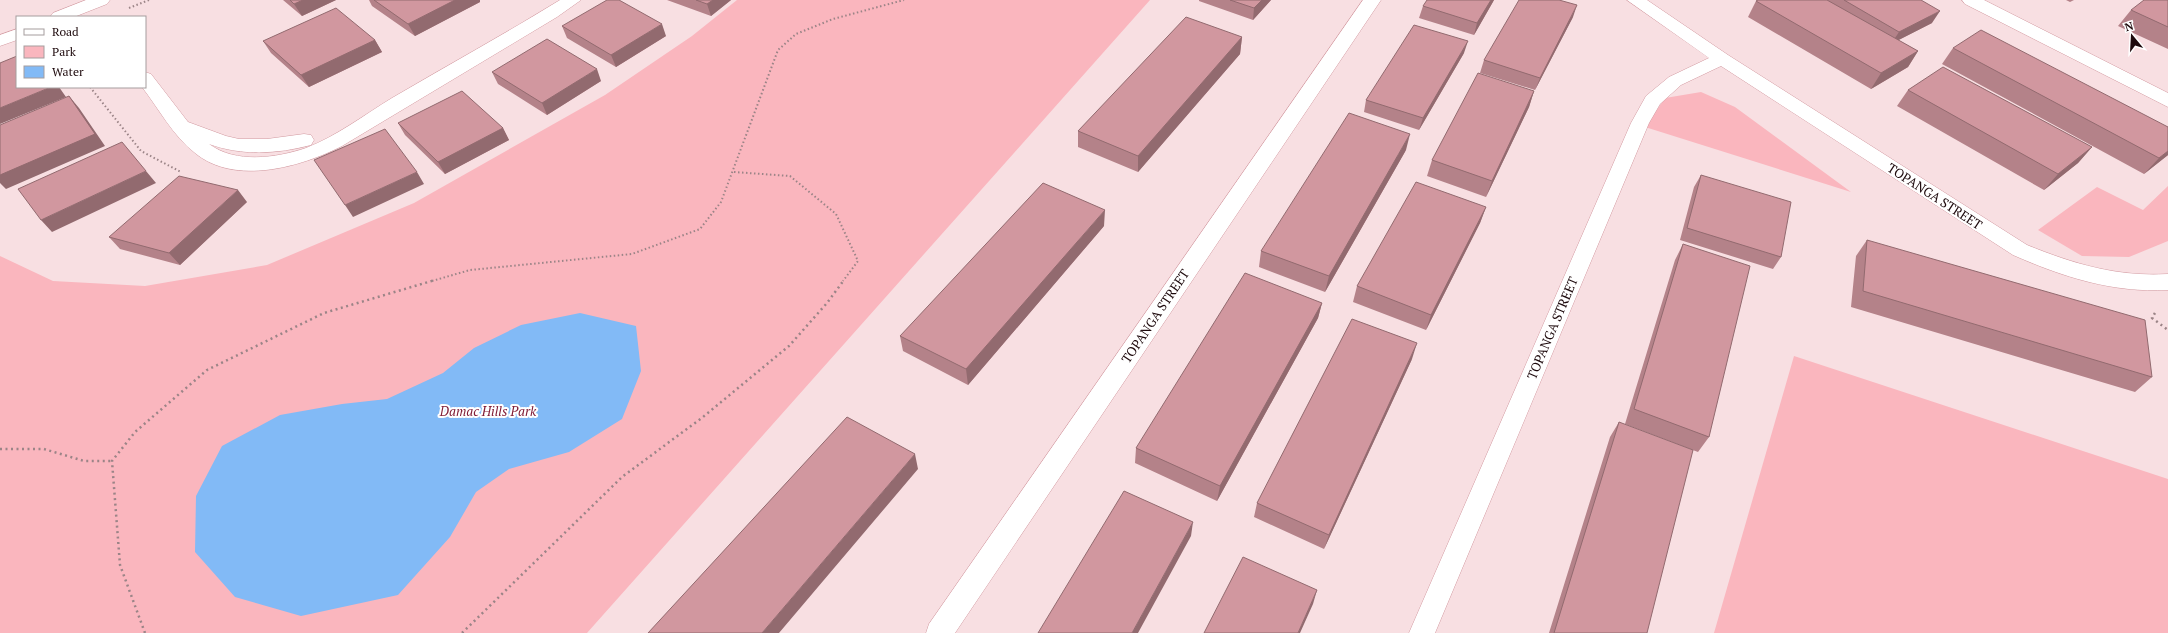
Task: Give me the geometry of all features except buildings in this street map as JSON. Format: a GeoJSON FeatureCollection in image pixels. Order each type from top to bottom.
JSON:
{"type":"FeatureCollection","features":[{"type":"Feature","properties":{"kind":"street"},"geometry":{"type":"LineString","coordinates":[[146,79],[196,144],[209,155],[230,162],[255,163],[283,160],[312,152],[339,140],[386,110],[572,0]]}},
{"type":"Feature","properties":{"kind":"street","name":"TOPANGA STREET"},"geometry":{"type":"LineString","coordinates":[[938,633],[1372,0]]}},
{"type":"Feature","properties":{"kind":"street","name":"TOPANGA STREET"},"geometry":{"type":"LineString","coordinates":[[1636,0],[1722,59],[2020,250],[2064,268],[2109,281],[2152,284],[2168,282]]}},
{"type":"Feature","properties":{"kind":"street"},"geometry":{"type":"LineString","coordinates":[[1971,0],[2168,100]]}},
{"type":"Feature","properties":{"kind":"street"},"geometry":{"type":"LineString","coordinates":[[63,16],[96,7]]}},
{"type":"Feature","properties":{"kind":"street"},"geometry":{"type":"LineString","coordinates":[[0,41],[16,34]]}},
{"type":"Feature","properties":{"kind":"street","name":"TOPANGA STREET"},"geometry":{"type":"LineString","coordinates":[[1422,633],[1640,123],[1653,100],[1674,81],[1722,59]]}},
{"type":"Feature","properties":{"kind":"path"},"geometry":{"type":"LineString","coordinates":[[145,633],[120,565],[112,461],[135,432],[207,370],[324,313],[470,270],[632,254],[700,229],[722,202],[778,50],[796,34],[833,19],[904,0]]}},
{"type":"Feature","properties":{"kind":"path"},"geometry":{"type":"LineString","coordinates":[[462,633],[622,477],[703,417],[789,346],[827,303],[858,261],[836,214],[790,176],[734,172]]}},
{"type":"Feature","properties":{"kind":"path"},"geometry":{"type":"LineString","coordinates":[[0,450],[44,448],[84,461],[112,461]]}},
{"type":"Feature","properties":{"kind":"green space","name":"Damac Hills Park"},"geometry":{"type":"Polygon","coordinates":[[[737,0],[1150,0],[587,633],[0,633],[0,256],[53,281],[145,286],[267,265],[414,203],[605,95],[692,36],[737,0]]]}},
{"type":"Feature","properties":{"kind":"green space"},"geometry":{"type":"Polygon","coordinates":[[[1701,92],[1735,107],[1851,192],[1645,127],[1665,98],[1701,92]]]}},
{"type":"Feature","properties":{"kind":"green space"},"geometry":{"type":"Polygon","coordinates":[[[2168,186],[2168,241],[2129,257],[2082,256],[2038,230],[2097,187],[2143,210],[2168,186]]]}},
{"type":"Feature","properties":{"kind":"green space"},"geometry":{"type":"Polygon","coordinates":[[[1794,356],[2168,479],[2168,633],[1714,633],[1794,356]]]}},
{"type":"Feature","properties":{"kind":"water"},"geometry":{"type":"Polygon","coordinates":[[[580,313],[636,326],[641,371],[622,419],[569,452],[509,469],[476,492],[450,537],[398,595],[301,616],[235,597],[195,552],[196,496],[222,446],[280,415],[342,404],[387,399],[443,373],[474,348],[521,325],[580,313]]]}}]}
